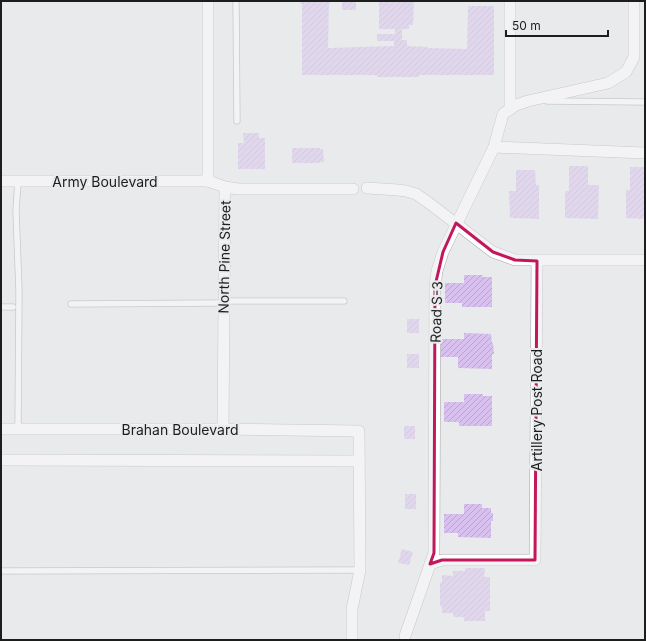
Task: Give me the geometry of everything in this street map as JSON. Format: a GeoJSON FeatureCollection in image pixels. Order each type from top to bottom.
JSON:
{"type":"FeatureCollection","features":[{"type":"Feature","properties":{"kind":"street"},"geometry":{"type":"LineString","coordinates":[[208,1],[208,181]]}},
{"type":"Feature","properties":{"kind":"street"},"geometry":{"type":"LineString","coordinates":[[510,1],[510,109]]}},
{"type":"Feature","properties":{"kind":"street"},"geometry":{"type":"LineString","coordinates":[[510,109],[516,105],[528,101],[608,83],[626,72],[634,57],[634,1]]}},
{"type":"Feature","properties":{"kind":"street","name":"Road S-3"},"geometry":{"type":"LineString","coordinates":[[405,636],[434,553],[435,286],[437,272],[443,252],[456,223],[494,147],[503,114],[510,109]]}},
{"type":"Feature","properties":{"kind":"street"},"geometry":{"type":"LineString","coordinates":[[494,147],[645,153]]}},
{"type":"Feature","properties":{"kind":"street","name":"Army Boulevard"},"geometry":{"type":"LineString","coordinates":[[1,181],[208,181]]}},
{"type":"Feature","properties":{"kind":"street","name":"North Pine Street"},"geometry":{"type":"LineString","coordinates":[[208,181],[225,187],[223,429]]}},
{"type":"Feature","properties":{"kind":"street"},"geometry":{"type":"LineString","coordinates":[[225,187],[238,190],[353,188]]}},
{"type":"Feature","properties":{"kind":"street"},"geometry":{"type":"LineString","coordinates":[[367,188],[398,190],[416,194],[493,252],[516,260],[645,260]]}},
{"type":"Feature","properties":{"kind":"street","name":"Artillery Post Road"},"geometry":{"type":"LineString","coordinates":[[430,564],[442,560],[535,560],[536,261]]}},
{"type":"Feature","properties":{"kind":"street","name":"Brahan Boulevard"},"geometry":{"type":"LineString","coordinates":[[1,429],[223,429],[359,431],[359,461]]}},
{"type":"Feature","properties":{"kind":"street"},"geometry":{"type":"LineString","coordinates":[[1,460],[359,461],[360,570],[352,609],[352,640]]}},
{"type":"Feature","properties":{"kind":"lane"},"geometry":{"type":"LineString","coordinates":[[236,1],[237,121]]}},
{"type":"Feature","properties":{"kind":"lane"},"geometry":{"type":"LineString","coordinates":[[528,101],[645,102]]}},
{"type":"Feature","properties":{"kind":"lane"},"geometry":{"type":"LineString","coordinates":[[18,181],[16,211],[19,291],[18,429]]}},
{"type":"Feature","properties":{"kind":"lane"},"geometry":{"type":"LineString","coordinates":[[71,304],[344,301]]}},
{"type":"Feature","properties":{"kind":"lane"},"geometry":{"type":"LineString","coordinates":[[1,307],[13,307]]}},
{"type":"Feature","properties":{"kind":"lane"},"geometry":{"type":"LineString","coordinates":[[1,571],[360,570]]}},
{"type":"Feature","properties":{"kind":"highlighted area"},"geometry":{"type":"Polygon","coordinates":[[[456,223],[493,252],[515,260],[537,261],[535,560],[442,560],[430,564],[434,553],[435,286],[443,252],[456,223]]]}},
{"type":"Feature","properties":{"kind":"building"},"geometry":{"type":"Polygon","coordinates":[[[301,1],[330,1],[328,48],[394,46],[394,41],[377,41],[377,34],[395,34],[395,29],[379,29],[379,1],[414,1],[413,25],[409,25],[409,29],[402,29],[402,40],[407,40],[407,46],[467,49],[468,6],[494,6],[494,75],[419,75],[419,77],[377,77],[377,75],[302,75],[301,1]]]}},
{"type":"Feature","properties":{"kind":"building"},"geometry":{"type":"Polygon","coordinates":[[[342,1],[356,1],[356,10],[342,10],[342,1]]]}},
{"type":"Feature","properties":{"kind":"building"},"geometry":{"type":"Polygon","coordinates":[[[243,133],[259,133],[259,138],[265,138],[265,169],[238,169],[238,143],[244,143],[243,133]]]}},
{"type":"Feature","properties":{"kind":"building"},"geometry":{"type":"Polygon","coordinates":[[[292,148],[323,149],[324,162],[292,163],[292,148]]]}},
{"type":"Feature","properties":{"kind":"building"},"geometry":{"type":"Polygon","coordinates":[[[569,166],[588,166],[588,185],[599,185],[598,219],[565,218],[565,191],[569,191],[569,166]]]}},
{"type":"Feature","properties":{"kind":"building"},"geometry":{"type":"Polygon","coordinates":[[[630,167],[645,167],[645,219],[626,218],[626,190],[630,190],[630,167]]]}},
{"type":"Feature","properties":{"kind":"building"},"geometry":{"type":"Polygon","coordinates":[[[516,170],[535,170],[536,185],[539,185],[539,219],[510,218],[509,191],[516,191],[516,170]]]}},
{"type":"Feature","properties":{"kind":"building"},"geometry":{"type":"Polygon","coordinates":[[[464,275],[483,275],[482,277],[492,277],[492,307],[462,307],[462,303],[445,303],[445,283],[464,283],[464,275]]]}},
{"type":"Feature","properties":{"kind":"building"},"geometry":{"type":"Polygon","coordinates":[[[407,319],[419,319],[419,333],[407,333],[407,319]]]}},
{"type":"Feature","properties":{"kind":"building"},"geometry":{"type":"Polygon","coordinates":[[[464,333],[491,334],[494,354],[492,354],[492,369],[458,368],[458,357],[440,357],[441,339],[464,339],[464,333]]]}},
{"type":"Feature","properties":{"kind":"building"},"geometry":{"type":"Polygon","coordinates":[[[407,354],[419,354],[419,368],[407,368],[407,354]]]}},
{"type":"Feature","properties":{"kind":"building"},"geometry":{"type":"Polygon","coordinates":[[[464,394],[483,394],[483,396],[492,396],[492,426],[459,426],[459,422],[444,422],[444,402],[464,402],[464,394]]]}},
{"type":"Feature","properties":{"kind":"building"},"geometry":{"type":"Polygon","coordinates":[[[404,426],[415,426],[415,439],[404,439],[404,426]]]}},
{"type":"Feature","properties":{"kind":"building"},"geometry":{"type":"Polygon","coordinates":[[[405,494],[416,494],[416,509],[405,509],[405,494]]]}},
{"type":"Feature","properties":{"kind":"building"},"geometry":{"type":"Polygon","coordinates":[[[464,504],[482,504],[482,508],[491,508],[491,513],[493,513],[493,521],[491,521],[491,538],[458,537],[458,533],[444,533],[444,514],[464,514],[464,504]]]}},
{"type":"Feature","properties":{"kind":"building"},"geometry":{"type":"Polygon","coordinates":[[[402,549],[413,552],[409,565],[398,563],[402,549]]]}},
{"type":"Feature","properties":{"kind":"building"},"geometry":{"type":"Polygon","coordinates":[[[465,568],[485,568],[484,577],[490,577],[490,611],[485,611],[485,621],[464,621],[464,617],[454,617],[453,613],[442,613],[442,606],[440,606],[440,583],[442,582],[442,575],[453,576],[453,571],[465,571],[465,568]]]}}]}
